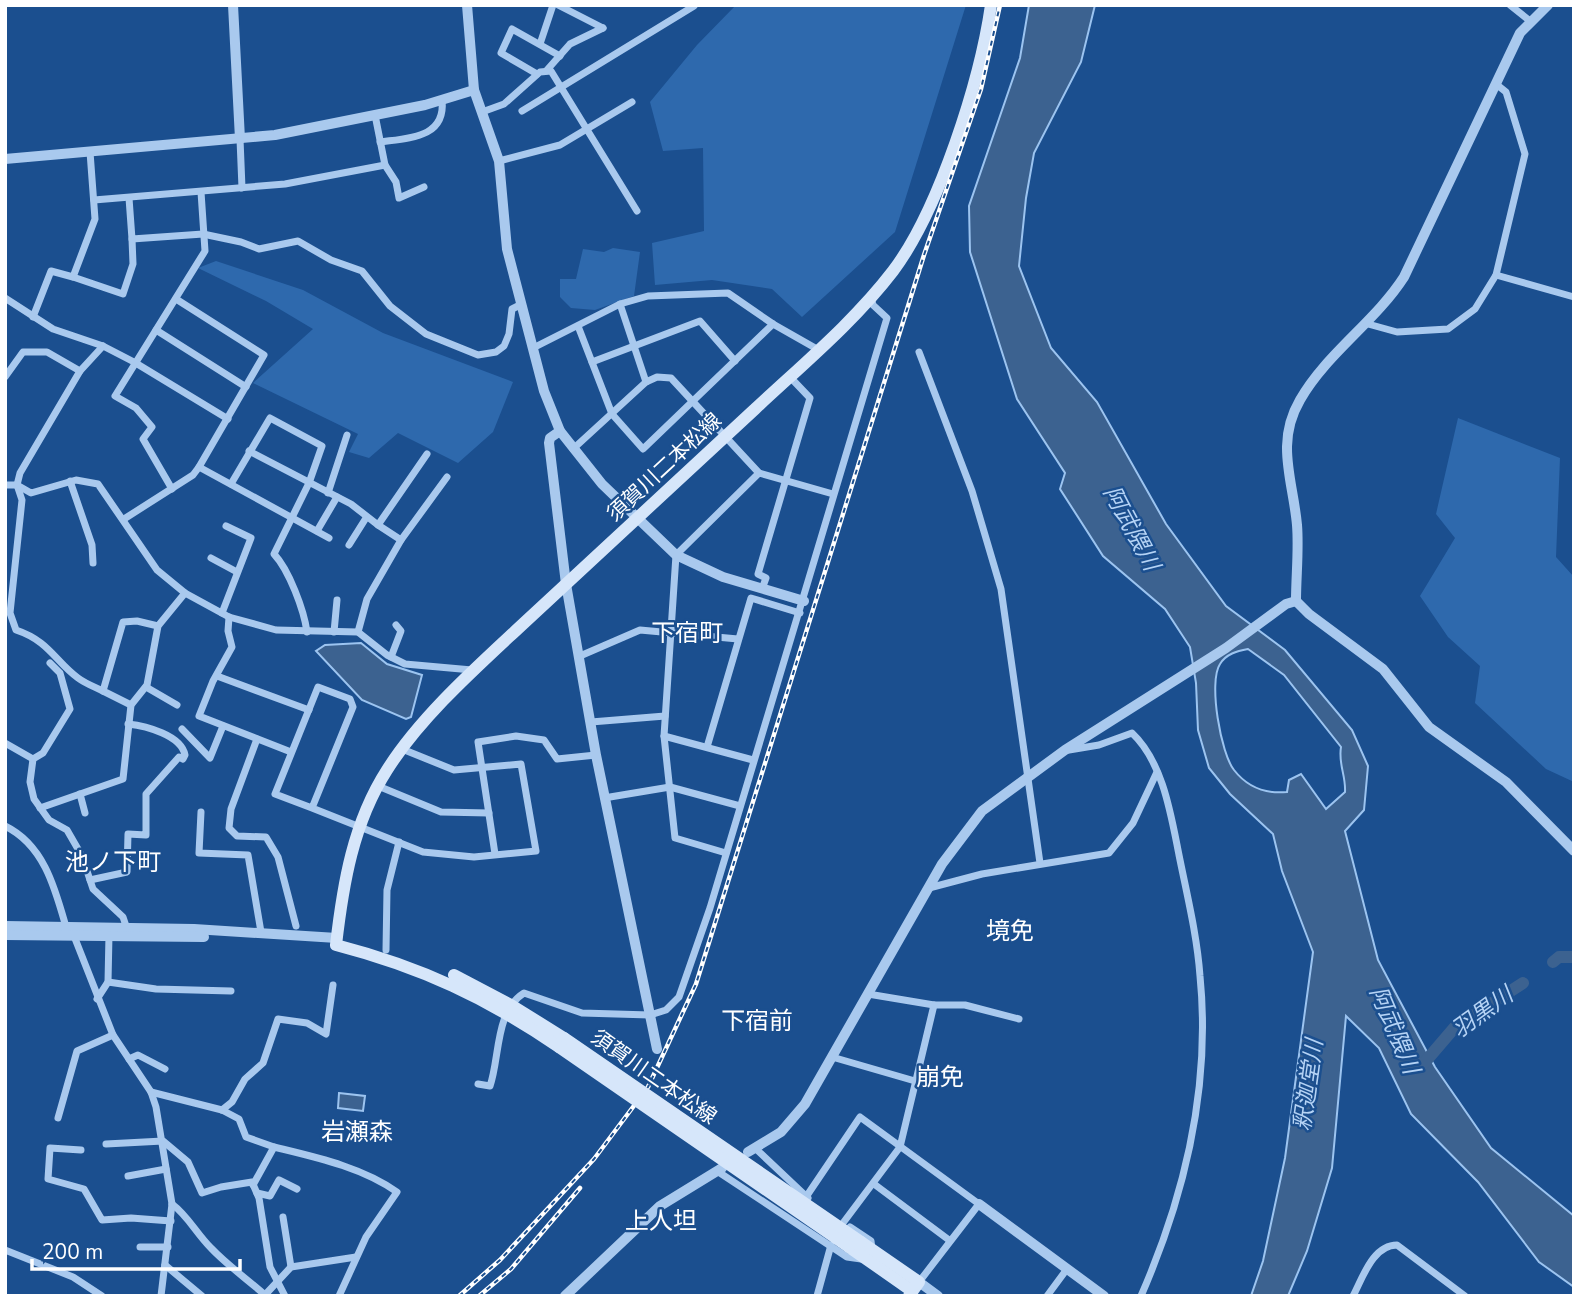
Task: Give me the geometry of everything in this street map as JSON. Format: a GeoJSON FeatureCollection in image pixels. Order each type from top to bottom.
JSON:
{"type":"FeatureCollection","features":[{"type":"Feature","properties":{"kind":"main road","name":"須賀川二本松線"},"geometry":{"type":"LineString","coordinates":[[337,942],[349,865],[359,827],[378,786],[402,749],[473,670],[790,377],[871,298],[894,271],[923,224],[970,93],[991,5]]}},
{"type":"Feature","properties":{"kind":"main road","name":"須賀川二本松線"},"geometry":{"type":"LineString","coordinates":[[337,942],[386,950],[453,974],[562,1043],[855,1244],[915,1290]]}},
{"type":"Feature","properties":{"kind":"main road","name":"須賀川二本松線"},"geometry":{"type":"LineString","coordinates":[[337,942],[400,963],[510,1009]]}},
{"type":"Feature","properties":{"kind":"main road","name":"須賀川二本松線"},"geometry":{"type":"LineString","coordinates":[[871,1256],[887,1260],[890,1270],[915,1290]]}},
{"type":"Feature","properties":{"kind":"street"},"geometry":{"type":"LineString","coordinates":[[233,5],[242,188]]}},
{"type":"Feature","properties":{"kind":"street"},"geometry":{"type":"LineString","coordinates":[[467,5],[474,90],[499,162],[503,228],[544,391],[560,431],[637,519],[676,555],[723,577],[804,601]]}},
{"type":"Feature","properties":{"kind":"street"},"geometry":{"type":"LineString","coordinates":[[482,112],[504,104],[537,74],[547,70],[579,38],[603,28],[555,5],[540,44]]}},
{"type":"Feature","properties":{"kind":"street"},"geometry":{"type":"LineString","coordinates":[[1510,5],[1530,21]]}},
{"type":"Feature","properties":{"kind":"street"},"geometry":{"type":"LineString","coordinates":[[1548,5],[1520,33],[1404,277],[1368,324],[1316,377],[1300,399],[1289,422],[1285,452],[1297,528],[1296,601],[1309,614],[1383,669],[1429,727],[1506,782],[1574,851]]}},
{"type":"Feature","properties":{"kind":"street"},"geometry":{"type":"LineString","coordinates":[[522,111],[694,6]]}},
{"type":"Feature","properties":{"kind":"street"},"geometry":{"type":"LineString","coordinates":[[537,74],[501,53],[512,29],[560,56]]}},
{"type":"Feature","properties":{"kind":"street"},"geometry":{"type":"LineString","coordinates":[[547,70],[561,88],[584,130],[637,211]]}},
{"type":"Feature","properties":{"kind":"street"},"geometry":{"type":"LineString","coordinates":[[1368,324],[1397,331],[1448,329],[1475,309],[1496,275],[1525,154],[1506,92],[1496,84]]}},
{"type":"Feature","properties":{"kind":"street"},"geometry":{"type":"LineString","coordinates":[[5,159],[240,139],[375,115],[474,90]]}},
{"type":"Feature","properties":{"kind":"street"},"geometry":{"type":"LineString","coordinates":[[380,142],[420,136],[437,125],[444,115],[442,100]]}},
{"type":"Feature","properties":{"kind":"street"},"geometry":{"type":"LineString","coordinates":[[499,162],[548,151],[632,102]]}},
{"type":"Feature","properties":{"kind":"street"},"geometry":{"type":"LineString","coordinates":[[375,115],[385,165],[396,182],[399,198],[424,187]]}},
{"type":"Feature","properties":{"kind":"street"},"geometry":{"type":"LineString","coordinates":[[73,277],[96,219],[90,152]]}},
{"type":"Feature","properties":{"kind":"street"},"geometry":{"type":"LineString","coordinates":[[93,200],[285,184],[385,165]]}},
{"type":"Feature","properties":{"kind":"street"},"geometry":{"type":"LineString","coordinates":[[172,489],[143,439],[152,427],[136,408],[115,396],[205,251],[201,192]]}},
{"type":"Feature","properties":{"kind":"street"},"geometry":{"type":"LineString","coordinates":[[33,317],[51,271],[123,294],[133,264],[129,198]]}},
{"type":"Feature","properties":{"kind":"street"},"geometry":{"type":"LineString","coordinates":[[132,239],[203,234],[242,242],[259,249],[298,242],[331,260],[362,271],[390,306],[426,334],[478,355],[496,352],[504,346],[509,334],[512,309],[522,304]]}},
{"type":"Feature","properties":{"kind":"street"},"geometry":{"type":"LineString","coordinates":[[1496,275],[1574,297]]}},
{"type":"Feature","properties":{"kind":"street"},"geometry":{"type":"LineString","coordinates":[[533,348],[620,304],[648,296],[728,293],[773,324],[817,349]]}},
{"type":"Feature","properties":{"kind":"street"},"geometry":{"type":"LineString","coordinates":[[478,1084],[489,1086],[510,1009],[524,993],[543,997],[582,1013],[650,1015],[666,1010],[679,997],[804,601],[887,318],[873,305],[871,298]]}},
{"type":"Feature","properties":{"kind":"street"},"geometry":{"type":"LineString","coordinates":[[124,519],[172,489],[199,467],[264,355],[176,299]]}},
{"type":"Feature","properties":{"kind":"street"},"geometry":{"type":"LineString","coordinates":[[7,303],[52,330],[103,346],[134,362],[228,419]]}},
{"type":"Feature","properties":{"kind":"street"},"geometry":{"type":"LineString","coordinates":[[620,304],[646,382]]}},
{"type":"Feature","properties":{"kind":"street"},"geometry":{"type":"LineString","coordinates":[[592,362],[700,321],[735,361]]}},
{"type":"Feature","properties":{"kind":"street"},"geometry":{"type":"LineString","coordinates":[[578,326],[612,414],[643,449],[773,324]]}},
{"type":"Feature","properties":{"kind":"street"},"geometry":{"type":"LineString","coordinates":[[156,330],[246,387]]}},
{"type":"Feature","properties":{"kind":"street"},"geometry":{"type":"LineString","coordinates":[[103,346],[80,371],[20,473],[17,485],[22,500],[10,613],[16,630],[30,635],[59,657],[77,678],[131,705]]}},
{"type":"Feature","properties":{"kind":"street"},"geometry":{"type":"LineString","coordinates":[[5,377],[23,352],[47,352],[80,371]]}},
{"type":"Feature","properties":{"kind":"street"},"geometry":{"type":"LineString","coordinates":[[919,352],[972,491],[1002,589],[1030,775],[1040,863]]}},
{"type":"Feature","properties":{"kind":"street"},"geometry":{"type":"LineString","coordinates":[[573,449],[646,382],[657,377],[671,378],[759,473],[834,494]]}},
{"type":"Feature","properties":{"kind":"street"},"geometry":{"type":"LineString","coordinates":[[762,590],[766,578],[758,574],[810,398],[790,377]]}},
{"type":"Feature","properties":{"kind":"street"},"geometry":{"type":"LineString","coordinates":[[231,484],[270,418],[322,446],[309,483],[274,554],[283,564],[293,592],[303,606],[307,632]]}},
{"type":"Feature","properties":{"kind":"street"},"geometry":{"type":"LineString","coordinates":[[560,431],[550,438],[549,443],[566,584],[604,798],[657,1048]]}},
{"type":"Feature","properties":{"kind":"street"},"geometry":{"type":"LineString","coordinates":[[328,493],[347,435]]}},
{"type":"Feature","properties":{"kind":"street"},"geometry":{"type":"LineString","coordinates":[[249,451],[351,504],[366,518],[401,540]]}},
{"type":"Feature","properties":{"kind":"street"},"geometry":{"type":"LineString","coordinates":[[378,524],[427,454]]}},
{"type":"Feature","properties":{"kind":"street"},"geometry":{"type":"LineString","coordinates":[[199,467],[328,538]]}},
{"type":"Feature","properties":{"kind":"street"},"geometry":{"type":"LineString","coordinates":[[726,853],[675,838],[664,736],[676,555],[759,473]]}},
{"type":"Feature","properties":{"kind":"street"},"geometry":{"type":"LineString","coordinates":[[358,632],[367,599],[401,540],[447,477]]}},
{"type":"Feature","properties":{"kind":"street"},"geometry":{"type":"LineString","coordinates":[[70,481],[92,545],[93,563]]}},
{"type":"Feature","properties":{"kind":"street"},"geometry":{"type":"LineString","coordinates":[[5,485],[17,485],[31,493],[70,481],[98,484],[157,570],[185,593],[225,615],[276,630],[358,632],[405,664],[473,670]]}},
{"type":"Feature","properties":{"kind":"street"},"geometry":{"type":"LineString","coordinates":[[317,531],[337,497]]}},
{"type":"Feature","properties":{"kind":"street"},"geometry":{"type":"LineString","coordinates":[[349,545],[366,518]]}},
{"type":"Feature","properties":{"kind":"street"},"geometry":{"type":"LineString","coordinates":[[226,526],[251,538],[237,572],[225,615],[232,647],[199,716],[291,752]]}},
{"type":"Feature","properties":{"kind":"street"},"geometry":{"type":"LineString","coordinates":[[211,558],[237,572]]}},
{"type":"Feature","properties":{"kind":"street"},"geometry":{"type":"LineString","coordinates":[[5,602],[11,591]]}},
{"type":"Feature","properties":{"kind":"street"},"geometry":{"type":"LineString","coordinates":[[40,808],[123,779],[131,705],[146,687],[158,626],[185,593]]}},
{"type":"Feature","properties":{"kind":"street"},"geometry":{"type":"LineString","coordinates":[[707,747],[751,598],[800,613]]}},
{"type":"Feature","properties":{"kind":"street"},"geometry":{"type":"LineString","coordinates":[[334,632],[337,600]]}},
{"type":"Feature","properties":{"kind":"street"},"geometry":{"type":"LineString","coordinates":[[565,1296],[660,1206],[719,1169],[847,1257],[871,1256],[871,1241],[806,1197],[752,1150],[781,1132],[796,1116],[950,853],[982,811],[1065,750],[1226,648],[1286,604],[1296,601]]}},
{"type":"Feature","properties":{"kind":"street"},"geometry":{"type":"LineString","coordinates":[[103,691],[123,622],[137,621],[158,626]]}},
{"type":"Feature","properties":{"kind":"street"},"geometry":{"type":"LineString","coordinates":[[391,657],[401,631],[396,625]]}},
{"type":"Feature","properties":{"kind":"street"},"geometry":{"type":"LineString","coordinates":[[580,656],[640,629],[738,639]]}},
{"type":"Feature","properties":{"kind":"street"},"geometry":{"type":"LineString","coordinates":[[33,759],[43,753],[71,709],[60,673],[50,663]]}},
{"type":"Feature","properties":{"kind":"street"},"geometry":{"type":"LineString","coordinates":[[217,676],[309,710]]}},
{"type":"Feature","properties":{"kind":"street"},"geometry":{"type":"LineString","coordinates":[[146,687],[177,705]]}},
{"type":"Feature","properties":{"kind":"street"},"geometry":{"type":"LineString","coordinates":[[312,808],[353,707],[350,699],[318,687],[275,794],[423,852],[448,856],[536,851],[521,764],[482,770],[440,767],[402,749]]}},
{"type":"Feature","properties":{"kind":"street"},"geometry":{"type":"LineString","coordinates":[[591,722],[665,716]]}},
{"type":"Feature","properties":{"kind":"street"},"geometry":{"type":"LineString","coordinates":[[90,880],[127,872],[128,834],[146,835],[146,794],[179,757],[183,759],[185,755],[183,749],[150,727],[128,724]]}},
{"type":"Feature","properties":{"kind":"street"},"geometry":{"type":"LineString","coordinates":[[183,729],[210,758],[223,726]]}},
{"type":"Feature","properties":{"kind":"street"},"geometry":{"type":"LineString","coordinates":[[1065,750],[1099,745],[1132,733],[1157,772],[1170,812],[1194,925],[1200,976],[1201,1059],[1194,1130],[1184,1177],[1165,1238],[1141,1296]]}},
{"type":"Feature","properties":{"kind":"street"},"geometry":{"type":"LineString","coordinates":[[495,854],[478,742],[516,736],[544,740],[557,760],[596,755]]}},
{"type":"Feature","properties":{"kind":"street"},"geometry":{"type":"LineString","coordinates":[[664,736],[753,760]]}},
{"type":"Feature","properties":{"kind":"street"},"geometry":{"type":"LineString","coordinates":[[257,739],[230,808],[229,828],[237,836],[266,837],[278,857],[296,926]]}},
{"type":"Feature","properties":{"kind":"street"},"geometry":{"type":"LineString","coordinates":[[5,743],[33,759]]}},
{"type":"Feature","properties":{"kind":"street"},"geometry":{"type":"LineString","coordinates":[[33,759],[31,792],[54,825],[67,830],[101,899],[123,917],[127,929]]}},
{"type":"Feature","properties":{"kind":"street"},"geometry":{"type":"LineString","coordinates":[[929,888],[1040,863],[1109,853],[1133,823],[1157,772]]}},
{"type":"Feature","properties":{"kind":"street"},"geometry":{"type":"LineString","coordinates":[[378,786],[441,812],[489,813]]}},
{"type":"Feature","properties":{"kind":"street"},"geometry":{"type":"LineString","coordinates":[[604,798],[670,787],[740,806]]}},
{"type":"Feature","properties":{"kind":"street"},"geometry":{"type":"LineString","coordinates":[[80,794],[85,813]]}},
{"type":"Feature","properties":{"kind":"street"},"geometry":{"type":"LineString","coordinates":[[201,811],[199,852],[248,855],[261,932]]}},
{"type":"Feature","properties":{"kind":"street"},"geometry":{"type":"LineString","coordinates":[[5,826],[33,845],[41,856],[66,927],[74,936],[113,1035],[151,1092],[163,1141],[172,1204],[160,1296]]}},
{"type":"Feature","properties":{"kind":"street"},"geometry":{"type":"LineString","coordinates":[[386,950],[387,890],[399,842]]}},
{"type":"Feature","properties":{"kind":"street"},"geometry":{"type":"LineString","coordinates":[[5,926],[261,932],[337,942]]}},
{"type":"Feature","properties":{"kind":"street"},"geometry":{"type":"LineString","coordinates":[[5,934],[242,937],[337,942]]}},
{"type":"Feature","properties":{"kind":"street"},"geometry":{"type":"LineString","coordinates":[[97,999],[108,982],[109,935]]}},
{"type":"Feature","properties":{"kind":"street"},"geometry":{"type":"LineString","coordinates":[[108,982],[156,989],[231,991]]}},
{"type":"Feature","properties":{"kind":"street"},"geometry":{"type":"LineString","coordinates":[[222,1110],[232,1102],[245,1079],[263,1063],[278,1018],[307,1023],[326,1034],[333,985]]}},
{"type":"Feature","properties":{"kind":"street"},"geometry":{"type":"LineString","coordinates":[[868,994],[934,1005],[965,1005],[1019,1019]]}},
{"type":"Feature","properties":{"kind":"street"},"geometry":{"type":"LineString","coordinates":[[844,1223],[900,1147],[934,1005]]}},
{"type":"Feature","properties":{"kind":"street"},"geometry":{"type":"LineString","coordinates":[[58,1118],[76,1051],[113,1035]]}},
{"type":"Feature","properties":{"kind":"street"},"geometry":{"type":"LineString","coordinates":[[129,1059],[138,1055],[165,1069]]}},
{"type":"Feature","properties":{"kind":"street"},"geometry":{"type":"LineString","coordinates":[[832,1057],[915,1081]]}},
{"type":"Feature","properties":{"kind":"street"},"geometry":{"type":"LineString","coordinates":[[151,1092],[222,1110],[239,1119],[246,1137],[322,1159],[383,1182],[397,1192],[356,1257],[339,1296]]}},
{"type":"Feature","properties":{"kind":"street"},"geometry":{"type":"LineString","coordinates":[[806,1197],[860,1117],[1104,1296]]}},
{"type":"Feature","properties":{"kind":"street"},"geometry":{"type":"LineString","coordinates":[[106,1144],[163,1141],[188,1162],[202,1193],[221,1186],[252,1182],[257,1193],[270,1267],[285,1296]]}},
{"type":"Feature","properties":{"kind":"street"},"geometry":{"type":"LineString","coordinates":[[253,1185],[274,1147]]}},
{"type":"Feature","properties":{"kind":"street"},"geometry":{"type":"LineString","coordinates":[[82,1150],[50,1148],[48,1180],[83,1189],[102,1220],[131,1218],[171,1221]]}},
{"type":"Feature","properties":{"kind":"street"},"geometry":{"type":"LineString","coordinates":[[128,1176],[166,1169]]}},
{"type":"Feature","properties":{"kind":"street"},"geometry":{"type":"LineString","coordinates":[[257,1193],[270,1196],[279,1180],[297,1189]]}},
{"type":"Feature","properties":{"kind":"street"},"geometry":{"type":"LineString","coordinates":[[874,1184],[949,1240]]}},
{"type":"Feature","properties":{"kind":"street"},"geometry":{"type":"LineString","coordinates":[[172,1204],[187,1216],[190,1225],[212,1250],[264,1295],[291,1267],[356,1257]]}},
{"type":"Feature","properties":{"kind":"street"},"geometry":{"type":"LineString","coordinates":[[915,1290],[949,1240],[979,1204]]}},
{"type":"Feature","properties":{"kind":"street"},"geometry":{"type":"LineString","coordinates":[[283,1217],[291,1267]]}},
{"type":"Feature","properties":{"kind":"street"},"geometry":{"type":"LineString","coordinates":[[817,1296],[831,1245]]}},
{"type":"Feature","properties":{"kind":"street"},"geometry":{"type":"LineString","coordinates":[[1353,1296],[1374,1259],[1385,1246],[1391,1245],[1397,1245],[1465,1296]]}},
{"type":"Feature","properties":{"kind":"street"},"geometry":{"type":"LineString","coordinates":[[140,1247],[168,1247]]}},
{"type":"Feature","properties":{"kind":"street"},"geometry":{"type":"LineString","coordinates":[[5,1250],[73,1277],[102,1296]]}},
{"type":"Feature","properties":{"kind":"street"},"geometry":{"type":"LineString","coordinates":[[165,1265],[202,1296]]}},
{"type":"Feature","properties":{"kind":"street"},"geometry":{"type":"LineString","coordinates":[[1047,1296],[1067,1269]]}},
{"type":"Feature","properties":{"kind":"street"},"geometry":{"type":"LineString","coordinates":[[915,1290],[929,1296]]}},
{"type":"Feature","properties":{"kind":"street"},"geometry":{"type":"LineString","coordinates":[[915,1290],[938,1296]]}},
{"type":"Feature","properties":{"kind":"shaded area"},"geometry":{"type":"Polygon","coordinates":[[[736,5],[966,5],[895,232],[802,317],[772,289],[712,280],[655,285],[652,243],[704,231],[703,148],[663,151],[650,102],[697,45],[736,5]]]}},
{"type":"Feature","properties":{"kind":"shaded area"},"geometry":{"type":"Polygon","coordinates":[[[613,248],[640,252],[634,296],[595,310],[571,308],[560,297],[560,279],[576,279],[583,249],[604,252],[613,248]]]}},
{"type":"Feature","properties":{"kind":"shaded area"},"geometry":{"type":"Polygon","coordinates":[[[216,261],[303,290],[383,333],[513,382],[493,432],[458,463],[398,433],[369,458],[349,452],[358,434],[253,383],[313,329],[266,301],[198,268],[216,261]]]}},
{"type":"Feature","properties":{"kind":"shaded area"},"geometry":{"type":"Polygon","coordinates":[[[1458,418],[1560,458],[1556,557],[1574,577],[1574,782],[1546,769],[1475,703],[1480,666],[1448,637],[1420,596],[1455,538],[1436,514],[1458,418]]]}},
{"type":"Feature","properties":{"kind":"water"},"geometry":{"type":"Polygon","coordinates":[[[1029,5],[1095,5],[1081,62],[1034,153],[1019,266],[1051,348],[1097,402],[1166,524],[1226,606],[1285,650],[1352,730],[1368,766],[1364,810],[1345,831],[1378,960],[1435,1067],[1491,1148],[1574,1216],[1574,1287],[1539,1262],[1478,1182],[1411,1114],[1379,1048],[1346,1016],[1332,1168],[1307,1251],[1288,1296],[1251,1296],[1263,1261],[1285,1158],[1313,952],[1282,871],[1273,834],[1230,794],[1209,768],[1198,730],[1196,683],[1190,647],[1165,609],[1103,556],[1060,489],[1065,473],[1017,399],[970,252],[969,206],[1020,58],[1029,5]],[[1248,649],[1232,653],[1220,664],[1215,686],[1216,701],[1229,762],[1239,776],[1265,791],[1287,792],[1289,780],[1301,774],[1326,809],[1345,792],[1341,747],[1284,675],[1248,649]]]}},
{"type":"Feature","properties":{"kind":"water"},"geometry":{"type":"Polygon","coordinates":[[[361,643],[387,664],[422,675],[411,717],[406,719],[362,700],[316,651],[325,645],[361,643]]]}},
{"type":"Feature","properties":{"kind":"water"},"geometry":{"type":"Polygon","coordinates":[[[339,1093],[365,1096],[363,1111],[338,1108],[339,1093]]]}},
{"type":"Feature","properties":{"kind":"waterway","name":"羽黒川"},"geometry":{"type":"LineString","coordinates":[[1553,962],[1559,957],[1574,957]]}},
{"type":"Feature","properties":{"kind":"waterway","name":"羽黒川"},"geometry":{"type":"LineString","coordinates":[[1419,1069],[1455,1027],[1523,983]]}},
{"type":"Feature","properties":{"kind":"railway"},"geometry":{"type":"LineString","coordinates":[[459,1296],[500,1260],[594,1159],[648,1087],[696,984],[924,255],[981,89],[1000,5]]}},
{"type":"Feature","properties":{"kind":"railway"},"geometry":{"type":"LineString","coordinates":[[479,1296],[511,1269],[580,1188]]}},
{"type":"Feature","properties":{"kind":"district","name":"下宿町"},"geometry":{"type":"Point","coordinates":[687,633]}},
{"type":"Feature","properties":{"kind":"district","name":"池ノ下町"},"geometry":{"type":"Point","coordinates":[113,862]}},
{"type":"Feature","properties":{"kind":"district","name":"境免"},"geometry":{"type":"Point","coordinates":[1010,931]}},
{"type":"Feature","properties":{"kind":"district","name":"下宿前"},"geometry":{"type":"Point","coordinates":[757,1021]}},
{"type":"Feature","properties":{"kind":"district","name":"崩免"},"geometry":{"type":"Point","coordinates":[940,1077]}},
{"type":"Feature","properties":{"kind":"district","name":"岩瀬森"},"geometry":{"type":"Point","coordinates":[357,1132]}},
{"type":"Feature","properties":{"kind":"district","name":"上人坦"},"geometry":{"type":"Point","coordinates":[661,1221]}},
{"type":"Feature","properties":{"kind":"water label","name":"阿武隈川"},"geometry":{"type":"Point","coordinates":[1132,528]}},
{"type":"Feature","properties":{"kind":"water label","name":"阿武隈川"},"geometry":{"type":"Point","coordinates":[1395,1030]}},
{"type":"Feature","properties":{"kind":"water label","name":"釈迦堂川"},"geometry":{"type":"Point","coordinates":[1308,1085]}}]}
